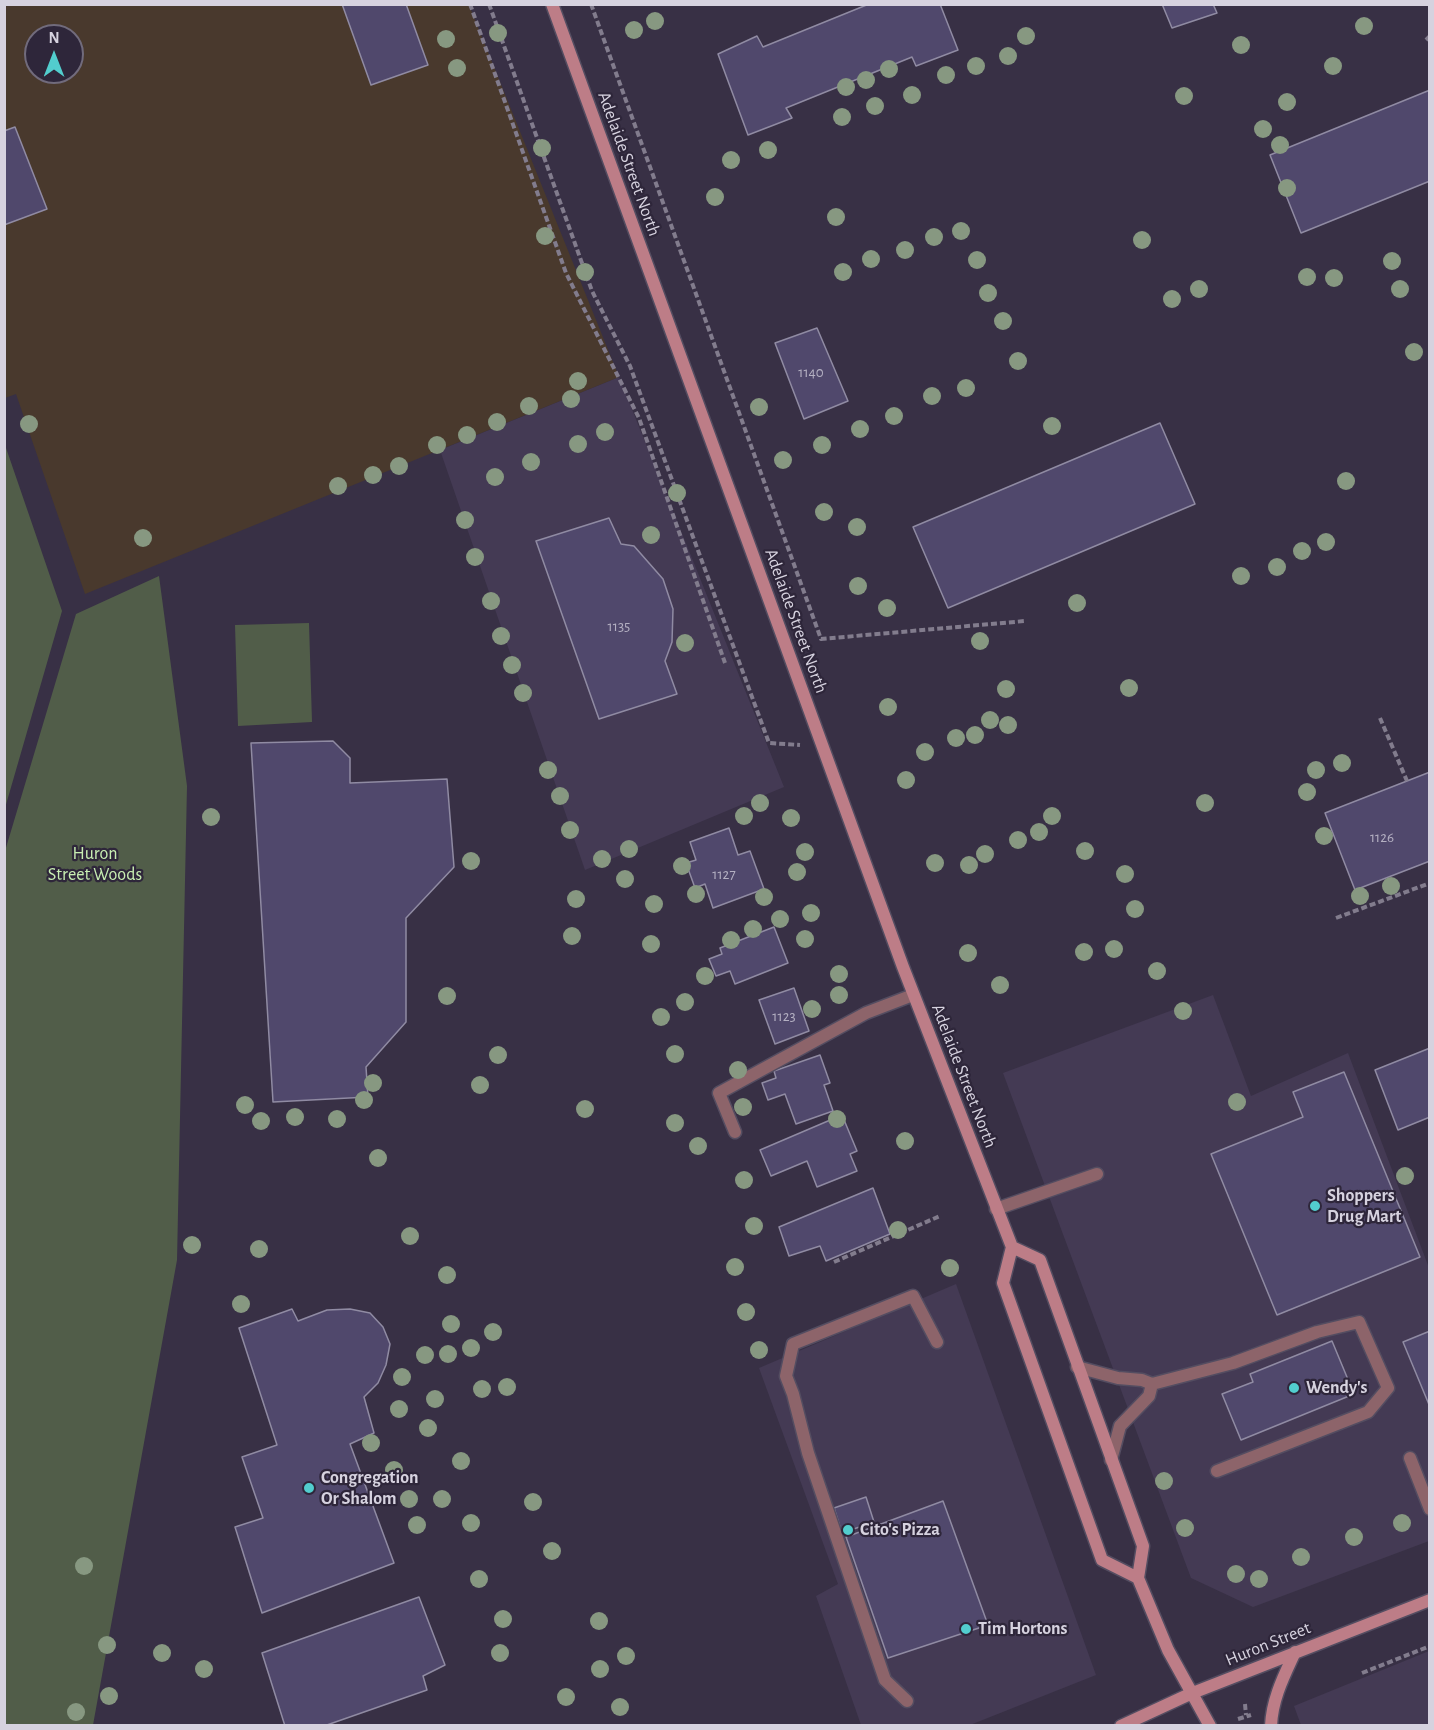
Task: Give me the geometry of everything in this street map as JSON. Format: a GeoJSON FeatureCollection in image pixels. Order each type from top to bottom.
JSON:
{"type":"FeatureCollection","features":[{"type":"Feature","properties":{"kind":"main road","name":"Adelaide Street North"},"geometry":{"type":"LineString","coordinates":[[552,4],[914,995],[1012,1247]]}},
{"type":"Feature","properties":{"kind":"main road"},"geometry":{"type":"LineString","coordinates":[[1138,1578],[1102,1560],[1003,1283],[1012,1247],[1040,1260],[1143,1546],[1138,1578],[1168,1650],[1190,1694],[1210,1725]]}},
{"type":"Feature","properties":{"kind":"main road","name":"Huron Street"},"geometry":{"type":"LineString","coordinates":[[1121,1725],[1190,1694],[1430,1600]]}},
{"type":"Feature","properties":{"kind":"main road"},"geometry":{"type":"LineString","coordinates":[[1271,1725],[1271,1710],[1295,1652]]}},
{"type":"Feature","properties":{"kind":"lane"},"geometry":{"type":"LineString","coordinates":[[735,1132],[719,1093],[817,1042],[866,1013],[914,995]]}},
{"type":"Feature","properties":{"kind":"lane"},"geometry":{"type":"LineString","coordinates":[[996,1209],[1097,1174]]}},
{"type":"Feature","properties":{"kind":"lane"},"geometry":{"type":"LineString","coordinates":[[907,1701],[885,1680],[808,1453],[786,1376],[793,1344],[913,1296],[937,1342]]}},
{"type":"Feature","properties":{"kind":"lane"},"geometry":{"type":"LineString","coordinates":[[1077,1367],[1152,1384],[1233,1363],[1317,1332],[1359,1322],[1388,1388],[1368,1412],[1217,1471]]}},
{"type":"Feature","properties":{"kind":"lane"},"geometry":{"type":"LineString","coordinates":[[1111,1460],[1120,1426],[1149,1396],[1152,1384]]}},
{"type":"Feature","properties":{"kind":"lane"},"geometry":{"type":"LineString","coordinates":[[1410,1458],[1430,1509]]}},
{"type":"Feature","properties":{"kind":"path"},"geometry":{"type":"LineString","coordinates":[[470,4],[566,273],[639,418],[725,663]]}},
{"type":"Feature","properties":{"kind":"path"},"geometry":{"type":"LineString","coordinates":[[489,4],[592,291],[630,366],[769,743],[822,746]]}},
{"type":"Feature","properties":{"kind":"path"},"geometry":{"type":"LineString","coordinates":[[591,4],[821,639],[1025,621]]}},
{"type":"Feature","properties":{"kind":"path"},"geometry":{"type":"LineString","coordinates":[[1380,718],[1407,781]]}},
{"type":"Feature","properties":{"kind":"path"},"geometry":{"type":"LineString","coordinates":[[1336,918],[1430,883]]}},
{"type":"Feature","properties":{"kind":"path"},"geometry":{"type":"LineString","coordinates":[[834,1262],[940,1216]]}},
{"type":"Feature","properties":{"kind":"path"},"geometry":{"type":"LineString","coordinates":[[1362,1673],[1430,1646]]}},
{"type":"Feature","properties":{"kind":"path"},"geometry":{"type":"LineString","coordinates":[[1245,1704],[1246,1715]]}},
{"type":"Feature","properties":{"kind":"path"},"geometry":{"type":"LineString","coordinates":[[1238,1719],[1254,1714]]}},
{"type":"Feature","properties":{"kind":"shaded area"},"geometry":{"type":"Polygon","coordinates":[[[5,4],[469,5],[619,377],[85,594],[16,394],[5,398],[5,4]]]}},
{"type":"Feature","properties":{"kind":"shaded area"},"geometry":{"type":"Polygon","coordinates":[[[619,377],[784,787],[585,870],[440,450],[619,377]]]}},
{"type":"Feature","properties":{"kind":"shaded area"},"geometry":{"type":"Polygon","coordinates":[[[1213,995],[1251,1096],[1348,1053],[1429,1268],[1429,1541],[1253,1607],[1191,1578],[1003,1073],[1213,995]]]}},
{"type":"Feature","properties":{"kind":"shaded area"},"geometry":{"type":"Polygon","coordinates":[[[956,1284],[1096,1675],[970,1725],[861,1725],[816,1596],[838,1584],[759,1368],[956,1284]]]}},
{"type":"Feature","properties":{"kind":"shaded area"},"geometry":{"type":"Polygon","coordinates":[[[1429,1651],[1429,1725],[1301,1725],[1294,1706],[1429,1651]]]}},
{"type":"Feature","properties":{"kind":"green space"},"geometry":{"type":"Polygon","coordinates":[[[4,445],[62,611],[5,808],[4,445]]]}},
{"type":"Feature","properties":{"kind":"green space","name":"Huron Street Woods"},"geometry":{"type":"Polygon","coordinates":[[[159,576],[187,786],[177,1260],[93,1725],[5,1725],[5,851],[76,614],[159,576]]]}},
{"type":"Feature","properties":{"kind":"green space"},"geometry":{"type":"Polygon","coordinates":[[[309,623],[312,722],[238,726],[235,625],[309,623]]]}},
{"type":"Feature","properties":{"kind":"building"},"geometry":{"type":"Polygon","coordinates":[[[342,4],[406,4],[428,65],[371,85],[342,4]]]}},
{"type":"Feature","properties":{"kind":"building"},"geometry":{"type":"Polygon","coordinates":[[[869,4],[940,4],[958,50],[916,66],[912,57],[786,108],[792,118],[748,135],[718,54],[757,36],[763,47],[869,4]]]}},
{"type":"Feature","properties":{"kind":"building"},"geometry":{"type":"Polygon","coordinates":[[[1162,4],[1213,4],[1217,13],[1172,28],[1162,4]]]}},
{"type":"Feature","properties":{"kind":"building"},"geometry":{"type":"Polygon","coordinates":[[[1430,90],[1430,181],[1301,233],[1270,155],[1430,90]]]}},
{"type":"Feature","properties":{"kind":"building"},"geometry":{"type":"Polygon","coordinates":[[[15,127],[47,209],[4,225],[4,131],[15,127]]]}},
{"type":"Feature","properties":{"kind":"building"},"geometry":{"type":"Polygon","coordinates":[[[817,328],[848,401],[804,419],[775,343],[817,328]]]}},
{"type":"Feature","properties":{"kind":"building"},"geometry":{"type":"Polygon","coordinates":[[[1160,423],[1195,504],[948,608],[913,527],[1160,423]]]}},
{"type":"Feature","properties":{"kind":"building"},"geometry":{"type":"Polygon","coordinates":[[[609,518],[621,544],[634,546],[663,579],[673,609],[672,642],[665,661],[677,694],[599,719],[536,541],[609,518]]]}},
{"type":"Feature","properties":{"kind":"building"},"geometry":{"type":"Polygon","coordinates":[[[333,741],[350,758],[350,783],[447,779],[454,867],[406,918],[406,1022],[366,1067],[368,1097],[273,1102],[251,743],[333,741]]]}},
{"type":"Feature","properties":{"kind":"building"},"geometry":{"type":"Polygon","coordinates":[[[1430,772],[1430,861],[1355,890],[1325,813],[1430,772]]]}},
{"type":"Feature","properties":{"kind":"building"},"geometry":{"type":"Polygon","coordinates":[[[729,828],[738,855],[750,851],[764,889],[713,908],[705,884],[695,888],[686,863],[696,860],[690,842],[729,828]]]}},
{"type":"Feature","properties":{"kind":"building"},"geometry":{"type":"Polygon","coordinates":[[[774,927],[788,963],[735,984],[730,971],[716,976],[709,959],[722,954],[720,948],[774,927]]]}},
{"type":"Feature","properties":{"kind":"building"},"geometry":{"type":"Polygon","coordinates":[[[794,988],[809,1031],[775,1044],[759,1000],[794,988]]]}},
{"type":"Feature","properties":{"kind":"building"},"geometry":{"type":"Polygon","coordinates":[[[1430,1048],[1430,1117],[1398,1130],[1375,1070],[1430,1048]]]}},
{"type":"Feature","properties":{"kind":"building"},"geometry":{"type":"Polygon","coordinates":[[[820,1055],[830,1083],[824,1085],[833,1111],[796,1124],[785,1094],[768,1100],[762,1083],[776,1078],[774,1071],[820,1055]]]}},
{"type":"Feature","properties":{"kind":"building","name":"Shoppers Drug Mart"},"geometry":{"type":"Polygon","coordinates":[[[1344,1072],[1420,1257],[1277,1315],[1211,1154],[1303,1117],[1293,1092],[1344,1072]]]}},
{"type":"Feature","properties":{"kind":"building"},"geometry":{"type":"Polygon","coordinates":[[[842,1115],[857,1151],[850,1154],[857,1171],[817,1187],[807,1161],[771,1176],[760,1150],[842,1115]]]}},
{"type":"Feature","properties":{"kind":"building"},"geometry":{"type":"Polygon","coordinates":[[[873,1188],[890,1234],[826,1261],[820,1246],[789,1256],[779,1227],[873,1188]]]}},
{"type":"Feature","properties":{"kind":"building","name":"Congregation Or Shalom"},"geometry":{"type":"Polygon","coordinates":[[[292,1309],[298,1321],[327,1310],[350,1309],[370,1313],[383,1327],[390,1344],[386,1365],[378,1383],[364,1397],[374,1433],[350,1444],[394,1563],[262,1613],[235,1527],[263,1518],[242,1457],[277,1445],[239,1328],[292,1309]]]}},
{"type":"Feature","properties":{"kind":"building"},"geometry":{"type":"Polygon","coordinates":[[[1430,1331],[1430,1407],[1403,1342],[1430,1331]]]}},
{"type":"Feature","properties":{"kind":"building","name":"Wendy's"},"geometry":{"type":"Polygon","coordinates":[[[1332,1341],[1354,1394],[1241,1440],[1222,1394],[1253,1382],[1250,1374],[1332,1341]]]}},
{"type":"Feature","properties":{"kind":"building"},"geometry":{"type":"Polygon","coordinates":[[[866,1497],[874,1522],[842,1533],[834,1508],[866,1497]]]}},
{"type":"Feature","properties":{"kind":"building"},"geometry":{"type":"Polygon","coordinates":[[[943,1501],[988,1625],[888,1658],[846,1537],[943,1501]]]}},
{"type":"Feature","properties":{"kind":"building"},"geometry":{"type":"Polygon","coordinates":[[[419,1597],[445,1665],[423,1676],[427,1690],[324,1726],[285,1726],[262,1653],[419,1597]]]}},
{"type":"Feature","properties":{"kind":"place","name":"Shoppers Drug Mart"},"geometry":{"type":"Point","coordinates":[1315,1206]}},
{"type":"Feature","properties":{"kind":"place","name":"Wendy's"},"geometry":{"type":"Point","coordinates":[1294,1388]}},
{"type":"Feature","properties":{"kind":"place","name":"Congregation Or Shalom"},"geometry":{"type":"Point","coordinates":[309,1488]}},
{"type":"Feature","properties":{"kind":"place","name":"Cito's Pizza"},"geometry":{"type":"Point","coordinates":[848,1530]}},
{"type":"Feature","properties":{"kind":"place","name":"Tim Hortons"},"geometry":{"type":"Point","coordinates":[966,1629]}}]}
